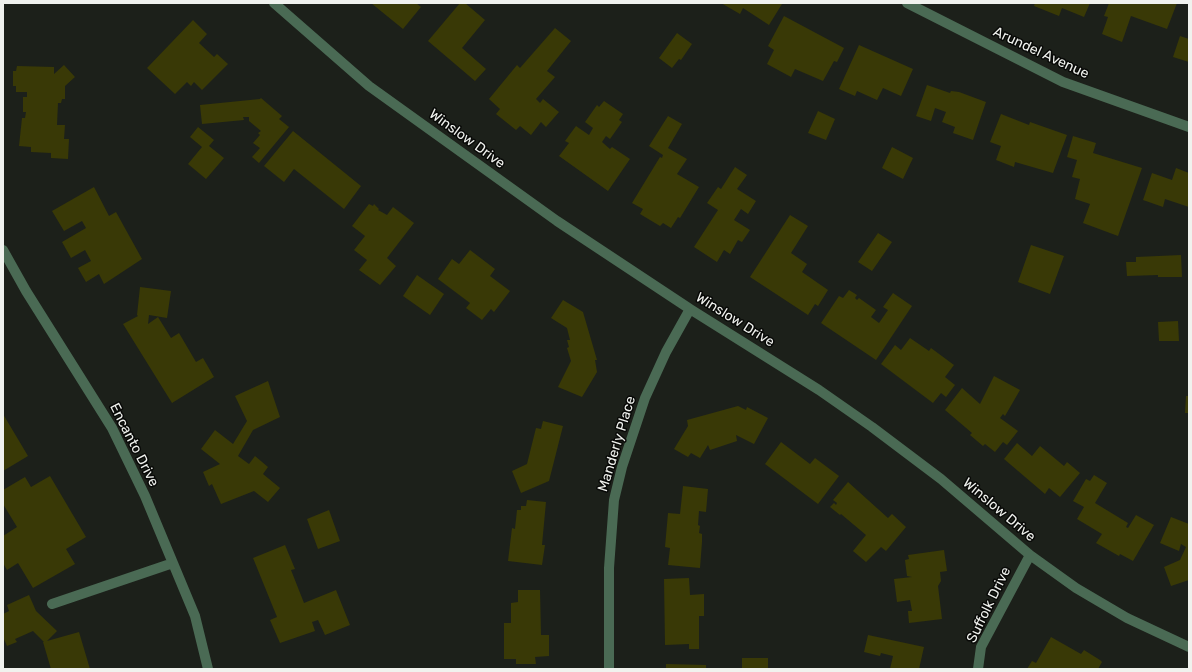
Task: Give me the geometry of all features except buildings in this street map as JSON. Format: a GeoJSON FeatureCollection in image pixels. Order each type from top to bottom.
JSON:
{"type":"FeatureCollection","features":[{"type":"Feature","properties":{"kind":"street","name":"Winslow Drive"},"geometry":{"type":"LineString","coordinates":[[274,3],[369,86],[557,221],[690,309],[813,386],[866,423],[941,479],[1030,555],[1076,588],[1127,618],[1189,647]]}},
{"type":"Feature","properties":{"kind":"street","name":"Arundel Avenue"},"geometry":{"type":"LineString","coordinates":[[907,3],[1063,82],[1189,127]]}},
{"type":"Feature","properties":{"kind":"street","name":"Encanto Drive"},"geometry":{"type":"LineString","coordinates":[[3,250],[26,291],[112,428],[145,496],[195,616],[208,669]]}},
{"type":"Feature","properties":{"kind":"street","name":"Manderly Place"},"geometry":{"type":"LineString","coordinates":[[609,669],[609,568],[614,500],[622,467],[645,398],[666,352],[690,309]]}},
{"type":"Feature","properties":{"kind":"street","name":"Suffolk Drive"},"geometry":{"type":"LineString","coordinates":[[978,669],[981,647],[1030,555]]}},
{"type":"Feature","properties":{"kind":"street"},"geometry":{"type":"LineString","coordinates":[[52,604],[173,563]]}}]}
